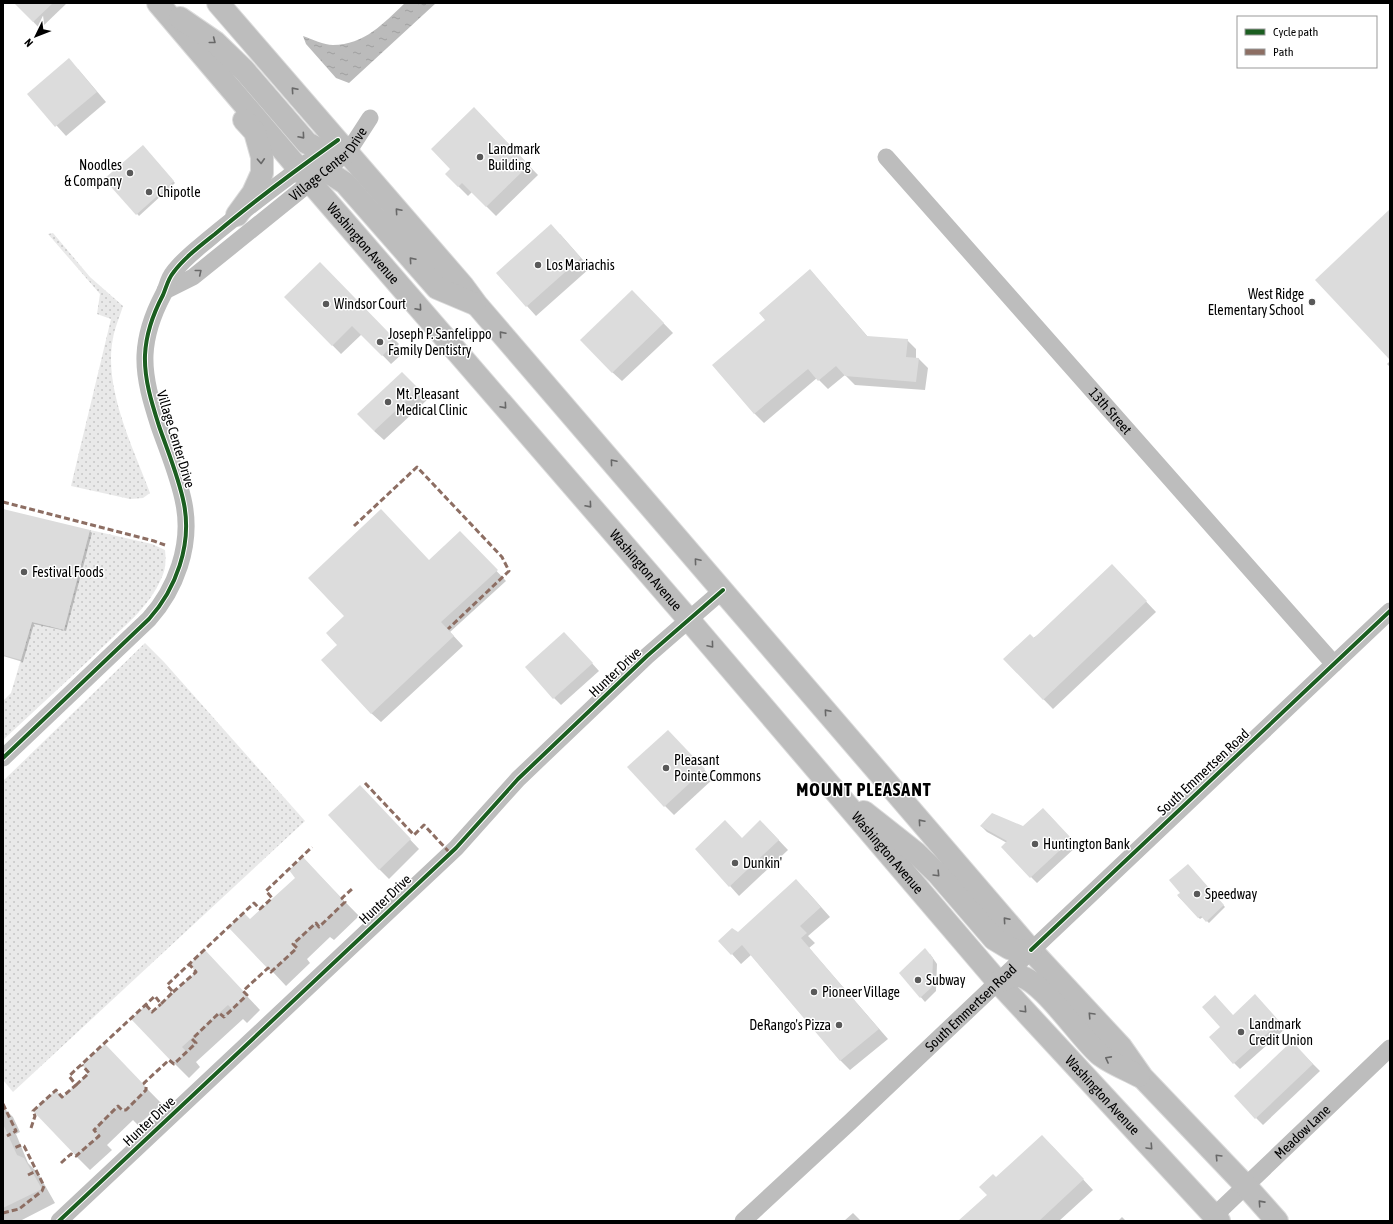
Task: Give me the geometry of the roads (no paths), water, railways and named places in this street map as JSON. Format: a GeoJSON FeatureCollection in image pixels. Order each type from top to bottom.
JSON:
{"type":"FeatureCollection","features":[{"type":"Feature","properties":{"kind":"main road","name":"Washington Avenue"},"geometry":{"type":"LineString","coordinates":[[158,3],[324,161],[463,286],[477,305],[1032,950],[1121,1047],[1142,1077],[1245,1185],[1277,1221]]}},
{"type":"Feature","properties":{"kind":"main road"},"geometry":{"type":"LineString","coordinates":[[158,3],[215,42],[244,70],[307,143],[345,183],[437,288],[477,305]]}},
{"type":"Feature","properties":{"kind":"main road"},"geometry":{"type":"LineString","coordinates":[[158,3],[162,23],[255,132],[262,157],[262,173],[253,193],[236,215]]}},
{"type":"Feature","properties":{"kind":"main road","name":"Washington Avenue"},"geometry":{"type":"LineString","coordinates":[[218,3],[324,161],[689,620],[998,982],[1216,1218]]}},
{"type":"Feature","properties":{"kind":"main road"},"geometry":{"type":"LineString","coordinates":[[831,787],[883,825],[916,853],[938,874],[994,938],[1009,948],[1018,951],[1032,950]]}},
{"type":"Feature","properties":{"kind":"main road"},"geometry":{"type":"LineString","coordinates":[[998,982],[1019,976],[1028,979],[1037,986],[1099,1055],[1142,1077]]}},
{"type":"Feature","properties":{"kind":"street","name":"Village Center Drive"},"geometry":{"type":"LineString","coordinates":[[165,291],[193,277],[324,161],[370,118]]}},
{"type":"Feature","properties":{"kind":"street","name":"13th Street"},"geometry":{"type":"LineString","coordinates":[[886,157],[1334,664]]}},
{"type":"Feature","properties":{"kind":"street","name":"Village Center Drive"},"geometry":{"type":"LineString","coordinates":[[3,758],[149,619],[166,596],[175,579],[181,561],[184,543],[186,524],[184,506],[180,487],[152,405],[146,378],[145,356],[148,333],[154,312],[172,274],[188,256],[236,215],[324,161]]}},
{"type":"Feature","properties":{"kind":"street","name":"Hunter Drive"},"geometry":{"type":"LineString","coordinates":[[59,1221],[456,848],[518,779],[647,656],[723,590]]}},
{"type":"Feature","properties":{"kind":"street","name":"South Emmertsen Road"},"geometry":{"type":"LineString","coordinates":[[743,1221],[844,1128],[1390,611]]}},
{"type":"Feature","properties":{"kind":"street","name":"Meadow Lane"},"geometry":{"type":"LineString","coordinates":[[1216,1218],[1245,1185],[1390,1048]]}},
{"type":"Feature","properties":{"kind":"water"},"geometry":{"type":"Polygon","coordinates":[[[405,3],[436,3],[349,83],[336,78],[306,44],[303,36],[329,45],[344,44],[354,41],[373,32],[405,3]]]}},
{"type":"Feature","properties":{"kind":"place","name":"Landmark Building"},"geometry":{"type":"Point","coordinates":[480,157]}},
{"type":"Feature","properties":{"kind":"place","name":"Noodles & Company"},"geometry":{"type":"Point","coordinates":[130,173]}},
{"type":"Feature","properties":{"kind":"place","name":"Chipotle"},"geometry":{"type":"Point","coordinates":[149,192]}},
{"type":"Feature","properties":{"kind":"place","name":"Los Mariachis"},"geometry":{"type":"Point","coordinates":[538,265]}},
{"type":"Feature","properties":{"kind":"place","name":"West Ridge Elementary School"},"geometry":{"type":"Point","coordinates":[1312,302]}},
{"type":"Feature","properties":{"kind":"place","name":"Windsor Court"},"geometry":{"type":"Point","coordinates":[326,304]}},
{"type":"Feature","properties":{"kind":"place","name":"Joseph P. Sanfelippo Family Dentistry"},"geometry":{"type":"Point","coordinates":[380,342]}},
{"type":"Feature","properties":{"kind":"place","name":"Mt. Pleasant Medical Clinic"},"geometry":{"type":"Point","coordinates":[388,402]}},
{"type":"Feature","properties":{"kind":"place","name":"Festival Foods"},"geometry":{"type":"Point","coordinates":[24,572]}},
{"type":"Feature","properties":{"kind":"place","name":"Pleasant Pointe Commons"},"geometry":{"type":"Point","coordinates":[666,768]}},
{"type":"Feature","properties":{"kind":"place","name":"Huntington Bank"},"geometry":{"type":"Point","coordinates":[1035,844]}},
{"type":"Feature","properties":{"kind":"place","name":"Dunkin'"},"geometry":{"type":"Point","coordinates":[735,863]}},
{"type":"Feature","properties":{"kind":"place","name":"Speedway"},"geometry":{"type":"Point","coordinates":[1197,894]}},
{"type":"Feature","properties":{"kind":"place","name":"Subway"},"geometry":{"type":"Point","coordinates":[918,980]}},
{"type":"Feature","properties":{"kind":"place","name":"Pioneer Village"},"geometry":{"type":"Point","coordinates":[814,992]}},
{"type":"Feature","properties":{"kind":"place","name":"DeRango's Pizza"},"geometry":{"type":"Point","coordinates":[839,1025]}},
{"type":"Feature","properties":{"kind":"place","name":"Landmark Credit Union"},"geometry":{"type":"Point","coordinates":[1241,1032]}},
{"type":"Feature","properties":{"kind":"district","name":"MOUNT PLEASANT"},"geometry":{"type":"Point","coordinates":[864,789]}}]}
